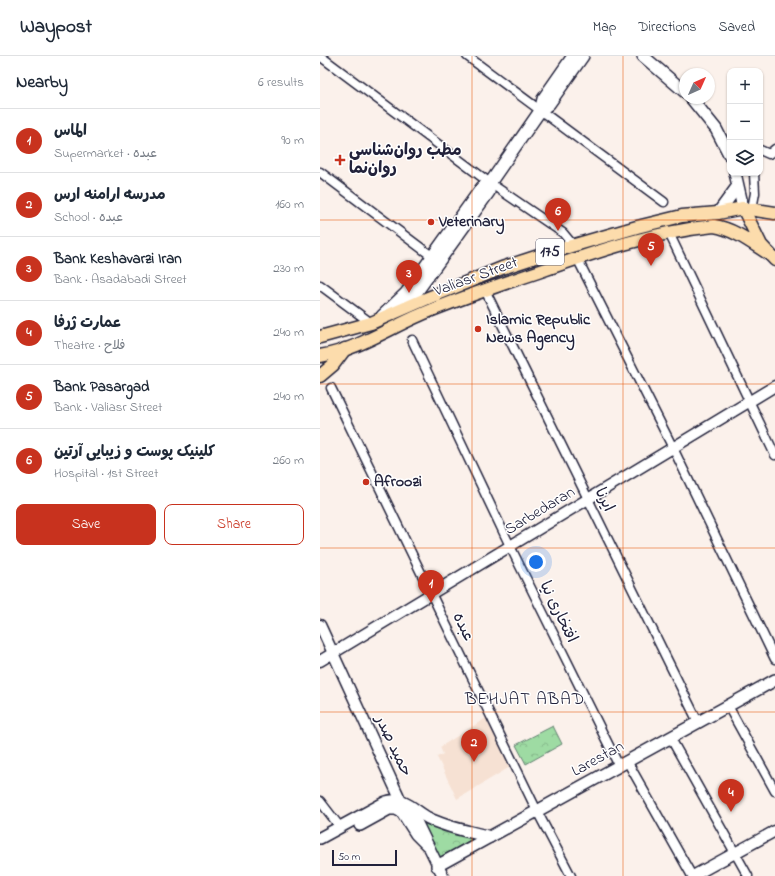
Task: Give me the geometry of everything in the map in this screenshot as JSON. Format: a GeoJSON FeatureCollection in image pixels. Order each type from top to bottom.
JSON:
{"type":"FeatureCollection","features":[{"type":"Feature","properties":{"kind":"main road"},"geometry":{"type":"LineString","coordinates":[[540,111],[543,99],[573,56]]}},
{"type":"Feature","properties":{"kind":"main road"},"geometry":{"type":"LineString","coordinates":[[406,320],[404,313],[406,307],[489,192],[490,183],[540,111],[550,104],[583,56]]}},
{"type":"Feature","properties":{"kind":"main road"},"geometry":{"type":"LineString","coordinates":[[643,56],[679,87]]}},
{"type":"Feature","properties":{"kind":"main road"},"geometry":{"type":"LineString","coordinates":[[695,104],[716,129],[727,150]]}},
{"type":"Feature","properties":{"kind":"main road"},"geometry":{"type":"LineString","coordinates":[[735,176],[737,187],[761,245],[772,257]]}},
{"type":"Feature","properties":{"kind":"main road"},"geometry":{"type":"LineString","coordinates":[[372,323],[387,312],[401,298],[433,257],[482,187],[490,183]]}},
{"type":"Feature","properties":{"kind":"main road"},"geometry":{"type":"LineString","coordinates":[[718,213],[737,187]]}},
{"type":"Feature","properties":{"kind":"main road","name":"Valiasr Street"},"geometry":{"type":"LineString","coordinates":[[320,337],[372,323],[406,307],[502,268],[574,245],[682,216],[718,213],[775,212]]}},
{"type":"Feature","properties":{"kind":"main road","name":"Valiasr Street"},"geometry":{"type":"LineString","coordinates":[[320,376],[333,365],[345,349],[406,320],[485,290],[577,258],[642,239],[710,226],[720,227],[741,236],[772,257]]}},
{"type":"Feature","properties":{"kind":"main road"},"geometry":{"type":"LineString","coordinates":[[421,288],[425,295],[436,295]]}},
{"type":"Feature","properties":{"kind":"main road"},"geometry":{"type":"LineString","coordinates":[[320,356],[345,349]]}},
{"type":"Feature","properties":{"kind":"main road","name":"Larestan"},"geometry":{"type":"LineString","coordinates":[[440,871],[490,837],[775,680]]}},
{"type":"Feature","properties":{"kind":"main road"},"geometry":{"type":"LineString","coordinates":[[320,846],[386,802],[402,801],[434,821],[490,837]]}},
{"type":"Feature","properties":{"kind":"main road"},"geometry":{"type":"LineString","coordinates":[[320,838],[389,809],[396,809],[404,815],[416,834],[427,845]]}},
{"type":"Feature","properties":{"kind":"street"},"geometry":{"type":"LineString","coordinates":[[320,56],[490,183],[563,233],[574,245]]}},
{"type":"Feature","properties":{"kind":"street"},"geometry":{"type":"LineString","coordinates":[[467,56],[664,202]]}},
{"type":"Feature","properties":{"kind":"street"},"geometry":{"type":"LineString","coordinates":[[763,151],[769,154],[774,152]]}},
{"type":"Feature","properties":{"kind":"street"},"geometry":{"type":"LineString","coordinates":[[320,172],[433,257]]}},
{"type":"Feature","properties":{"kind":"street"},"geometry":{"type":"LineString","coordinates":[[748,212],[755,193],[754,176]]}},
{"type":"Feature","properties":{"kind":"street"},"geometry":{"type":"LineString","coordinates":[[669,234],[775,455]]}},
{"type":"Feature","properties":{"kind":"street"},"geometry":{"type":"LineString","coordinates":[[577,258],[673,448],[775,659]]}},
{"type":"Feature","properties":{"kind":"street"},"geometry":{"type":"LineString","coordinates":[[320,285],[372,323]]}},
{"type":"Feature","properties":{"kind":"street","name":"ايرنا"},"geometry":{"type":"LineString","coordinates":[[485,290],[698,722]]}},
{"type":"Feature","properties":{"kind":"street","name":"افتخاری نیا"},"geometry":{"type":"LineString","coordinates":[[412,340],[510,546],[623,764],[692,876]]}},
{"type":"Feature","properties":{"kind":"street","name":"Sarbedaran"},"geometry":{"type":"LineString","coordinates":[[320,661],[775,386]]}},
{"type":"Feature","properties":{"kind":"street","name":"عبده"},"geometry":{"type":"LineString","coordinates":[[331,388],[538,811],[572,876]]}},
{"type":"Feature","properties":{"kind":"street","name":"حمید صدر"},"geometry":{"type":"LineString","coordinates":[[320,625],[402,801],[411,810],[440,871]]}},
{"type":"Feature","properties":{"kind":"street"},"geometry":{"type":"LineString","coordinates":[[728,706],[775,790]]}},
{"type":"Feature","properties":{"kind":"street"},"geometry":{"type":"LineString","coordinates":[[670,737],[748,876]]}},
{"type":"Feature","properties":{"kind":"street"},"geometry":{"type":"LineString","coordinates":[[320,801],[342,830]]}},
{"type":"Feature","properties":{"kind":"street"},"geometry":{"type":"LineString","coordinates":[[692,876],[775,830]]}},
{"type":"Feature","properties":{"kind":"shaded area"},"geometry":{"type":"Polygon","coordinates":[[[486,718],[510,767],[457,799],[437,757],[443,754],[440,747],[486,718]]]}},
{"type":"Feature","properties":{"kind":"green space"},"geometry":{"type":"Polygon","coordinates":[[[553,726],[562,744],[526,764],[516,745],[553,726]]]}},
{"type":"Feature","properties":{"kind":"green space"},"geometry":{"type":"Polygon","coordinates":[[[421,818],[479,835],[439,858],[421,818]]]}},
{"type":"Feature","properties":{"kind":"place","name":"مطب روان‌شناسی روان‌نما"},"geometry":{"type":"Point","coordinates":[340,160]}},
{"type":"Feature","properties":{"kind":"place","name":"Veterinary"},"geometry":{"type":"Point","coordinates":[431,222]}},
{"type":"Feature","properties":{"kind":"place","name":"کلینیک پوست و زیبایی آرتین"},"geometry":{"type":"Point","coordinates":[558,231]}},
{"type":"Feature","properties":{"kind":"place","name":"Bank Pasargad"},"geometry":{"type":"Point","coordinates":[651,266]}},
{"type":"Feature","properties":{"kind":"place","name":"Bank Keshavarzi Iran"},"geometry":{"type":"Point","coordinates":[409,293]}},
{"type":"Feature","properties":{"kind":"place","name":"Islamic Republic News Agency"},"geometry":{"type":"Point","coordinates":[478,329]}},
{"type":"Feature","properties":{"kind":"place","name":"Afroozi"},"geometry":{"type":"Point","coordinates":[366,482]}},
{"type":"Feature","properties":{"kind":"place","name":"الماس"},"geometry":{"type":"Point","coordinates":[431,603]}},
{"type":"Feature","properties":{"kind":"place","name":"مدرسه ارامنه ارس"},"geometry":{"type":"Point","coordinates":[474,762]}},
{"type":"Feature","properties":{"kind":"place","name":"عمارت ژرفا"},"geometry":{"type":"Point","coordinates":[731,812]}},
{"type":"Feature","properties":{"kind":"district","name":"BEHJAT ABAD"},"geometry":{"type":"Point","coordinates":[525,699]}}]}
